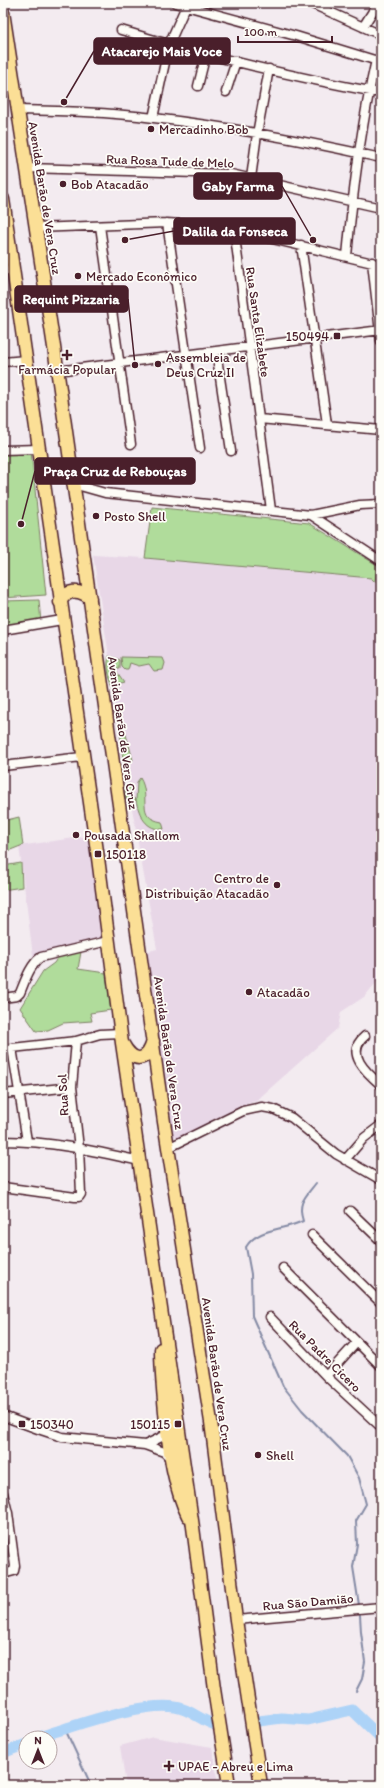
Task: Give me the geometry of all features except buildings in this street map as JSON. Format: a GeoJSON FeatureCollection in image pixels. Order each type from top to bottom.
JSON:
{"type":"FeatureCollection","features":[{"type":"Feature","properties":{"kind":"highway","name":"Avenida Barão de Vera Cruz"},"geometry":{"type":"LineString","coordinates":[[3,12],[90,598],[168,1148],[211,1422],[236,1620],[261,1785]]}},
{"type":"Feature","properties":{"kind":"highway"},"geometry":{"type":"LineString","coordinates":[[3,199],[8,270],[26,360],[62,620],[98,858],[121,1038],[193,1527],[214,1689],[229,1785]]}},
{"type":"Feature","properties":{"kind":"highway"},"geometry":{"type":"LineString","coordinates":[[60,602],[67,593],[75,591],[90,598]]}},
{"type":"Feature","properties":{"kind":"highway"},"geometry":{"type":"LineString","coordinates":[[121,1038],[127,1052],[133,1057],[141,1058],[148,1055],[153,1040]]}},
{"type":"Feature","properties":{"kind":"highway"},"geometry":{"type":"LineString","coordinates":[[163,1320],[161,1368],[168,1434],[180,1499],[193,1527]]}},
{"type":"Feature","properties":{"kind":"street"},"geometry":{"type":"LineString","coordinates":[[175,3],[186,6],[197,6],[379,61],[369,91],[358,153],[347,256]]}},
{"type":"Feature","properties":{"kind":"street"},"geometry":{"type":"LineString","coordinates":[[312,3],[381,34]]}},
{"type":"Feature","properties":{"kind":"street"},"geometry":{"type":"LineString","coordinates":[[363,26],[380,3]]}},
{"type":"Feature","properties":{"kind":"street"},"geometry":{"type":"LineString","coordinates":[[153,118],[169,44],[186,6]]}},
{"type":"Feature","properties":{"kind":"street"},"geometry":{"type":"LineString","coordinates":[[121,30],[206,54],[381,93]]}},
{"type":"Feature","properties":{"kind":"street"},"geometry":{"type":"LineString","coordinates":[[198,86],[206,54]]}},
{"type":"Feature","properties":{"kind":"street"},"geometry":{"type":"LineString","coordinates":[[226,92],[236,61]]}},
{"type":"Feature","properties":{"kind":"street"},"geometry":{"type":"LineString","coordinates":[[251,178],[257,134],[269,69]]}},
{"type":"Feature","properties":{"kind":"street"},"geometry":{"type":"LineString","coordinates":[[17,110],[82,112],[153,118],[257,134],[381,158]]}},
{"type":"Feature","properties":{"kind":"street","name":"Rua Rosa Tude de Melo"},"geometry":{"type":"LineString","coordinates":[[27,168],[222,173],[251,178],[381,208]]}},
{"type":"Feature","properties":{"kind":"street"},"geometry":{"type":"LineString","coordinates":[[36,228],[167,223],[234,229],[381,265]]}},
{"type":"Feature","properties":{"kind":"street"},"geometry":{"type":"LineString","coordinates":[[167,223],[200,448]]}},
{"type":"Feature","properties":{"kind":"street"},"geometry":{"type":"LineString","coordinates":[[100,226],[131,444]]}},
{"type":"Feature","properties":{"kind":"street","name":"Rua Santa Elizabete"},"geometry":{"type":"LineString","coordinates":[[234,229],[271,510]]}},
{"type":"Feature","properties":{"kind":"street"},"geometry":{"type":"LineString","coordinates":[[301,245],[327,424]]}},
{"type":"Feature","properties":{"kind":"street"},"geometry":{"type":"LineString","coordinates":[[372,262],[381,341]]}},
{"type":"Feature","properties":{"kind":"street"},"geometry":{"type":"LineString","coordinates":[[57,371],[249,348],[380,330]]}},
{"type":"Feature","properties":{"kind":"street"},"geometry":{"type":"LineString","coordinates":[[216,351],[231,451]]}},
{"type":"Feature","properties":{"kind":"street"},"geometry":{"type":"LineString","coordinates":[[3,362],[26,360]]}},
{"type":"Feature","properties":{"kind":"street"},"geometry":{"type":"LineString","coordinates":[[259,419],[381,430]]}},
{"type":"Feature","properties":{"kind":"street"},"geometry":{"type":"LineString","coordinates":[[3,450],[38,449]]}},
{"type":"Feature","properties":{"kind":"street"},"geometry":{"type":"LineString","coordinates":[[73,484],[105,493],[311,515],[360,505],[381,504]]}},
{"type":"Feature","properties":{"kind":"street"},"geometry":{"type":"LineString","coordinates":[[311,515],[381,561]]}},
{"type":"Feature","properties":{"kind":"street"},"geometry":{"type":"LineString","coordinates":[[3,630],[62,620]]}},
{"type":"Feature","properties":{"kind":"street"},"geometry":{"type":"LineString","coordinates":[[3,766],[82,757]]}},
{"type":"Feature","properties":{"kind":"street"},"geometry":{"type":"LineString","coordinates":[[3,998],[17,996],[20,993],[31,969],[36,961],[41,957],[108,940]]}},
{"type":"Feature","properties":{"kind":"street"},"geometry":{"type":"LineString","coordinates":[[3,1049],[76,1041],[100,1034],[121,1038]]}},
{"type":"Feature","properties":{"kind":"street"},"geometry":{"type":"LineString","coordinates":[[365,1036],[357,1044],[356,1056],[362,1066],[381,1085]]}},
{"type":"Feature","properties":{"kind":"street","name":"Rua Sol"},"geometry":{"type":"LineString","coordinates":[[3,1187],[79,1197],[81,1194],[79,1148],[72,1087],[76,1041]]}},
{"type":"Feature","properties":{"kind":"street"},"geometry":{"type":"LineString","coordinates":[[12,1048],[27,1141]]}},
{"type":"Feature","properties":{"kind":"street"},"geometry":{"type":"LineString","coordinates":[[3,1094],[72,1087]]}},
{"type":"Feature","properties":{"kind":"street"},"geometry":{"type":"LineString","coordinates":[[168,1148],[235,1114],[262,1108],[272,1109],[292,1118],[345,1160],[381,1180]]}},
{"type":"Feature","properties":{"kind":"street"},"geometry":{"type":"LineString","coordinates":[[345,1160],[364,1138],[381,1125]]}},
{"type":"Feature","properties":{"kind":"street"},"geometry":{"type":"LineString","coordinates":[[3,1141],[27,1141],[79,1148],[140,1161]]}},
{"type":"Feature","properties":{"kind":"street"},"geometry":{"type":"LineString","coordinates":[[350,1211],[381,1240]]}},
{"type":"Feature","properties":{"kind":"street"},"geometry":{"type":"LineString","coordinates":[[312,1235],[381,1303]]}},
{"type":"Feature","properties":{"kind":"street"},"geometry":{"type":"LineString","coordinates":[[284,1268],[381,1366]]}},
{"type":"Feature","properties":{"kind":"street","name":"Rua Padre Cícero"},"geometry":{"type":"LineString","coordinates":[[270,1318],[326,1376],[381,1427]]}},
{"type":"Feature","properties":{"kind":"street"},"geometry":{"type":"LineString","coordinates":[[326,1376],[357,1342]]}},
{"type":"Feature","properties":{"kind":"street"},"geometry":{"type":"LineString","coordinates":[[3,1416],[62,1437],[145,1445],[164,1452],[172,1460]]}},
{"type":"Feature","properties":{"kind":"street"},"geometry":{"type":"LineString","coordinates":[[145,1445],[168,1434]]}},
{"type":"Feature","properties":{"kind":"street"},"geometry":{"type":"LineString","coordinates":[[3,1493],[6,1499],[6,1528],[15,1569],[11,1573],[3,1574]]}},
{"type":"Feature","properties":{"kind":"street","name":"Rua São Damião"},"geometry":{"type":"LineString","coordinates":[[236,1620],[381,1607]]}},
{"type":"Feature","properties":{"kind":"shaded area"},"geometry":{"type":"Polygon","coordinates":[[[93,555],[145,558],[371,578],[381,589],[381,977],[364,997],[341,1012],[338,1028],[257,1100],[242,1105],[179,1138],[171,1135],[145,952],[157,949],[114,707],[109,656],[93,555]]]}},
{"type":"Feature","properties":{"kind":"shaded area"},"geometry":{"type":"Polygon","coordinates":[[[95,835],[108,940],[33,956],[19,846],[95,835]]]}},
{"type":"Feature","properties":{"kind":"shaded area","name":"UPAE - Abreu e Lima"},"geometry":{"type":"Polygon","coordinates":[[[153,1737],[212,1747],[218,1785],[126,1785],[120,1746],[153,1737]]]}},
{"type":"Feature","properties":{"kind":"green space"},"geometry":{"type":"Polygon","coordinates":[[[31,451],[46,595],[3,598],[3,452],[31,451]]]}},
{"type":"Feature","properties":{"kind":"green space"},"geometry":{"type":"Polygon","coordinates":[[[152,507],[309,523],[377,565],[375,582],[371,578],[145,558],[152,507]]]}},
{"type":"Feature","properties":{"kind":"green space"},"geometry":{"type":"Polygon","coordinates":[[[39,600],[41,623],[3,628],[3,601],[39,600]]]}},
{"type":"Feature","properties":{"kind":"green space"},"geometry":{"type":"Polygon","coordinates":[[[109,656],[120,660],[120,669],[115,669],[124,682],[116,684],[118,687],[113,687],[110,680],[108,672],[109,656]]]}},
{"type":"Feature","properties":{"kind":"green space"},"geometry":{"type":"Polygon","coordinates":[[[121,657],[163,658],[165,663],[163,670],[154,671],[149,664],[139,666],[130,663],[128,670],[125,670],[122,667],[121,657]]]}},
{"type":"Feature","properties":{"kind":"green space"},"geometry":{"type":"Polygon","coordinates":[[[120,730],[125,731],[133,760],[127,764],[123,761],[120,730]]]}},
{"type":"Feature","properties":{"kind":"green space"},"geometry":{"type":"Polygon","coordinates":[[[140,778],[145,792],[145,805],[148,816],[162,822],[164,829],[152,827],[144,821],[136,800],[137,782],[140,778]]]}},
{"type":"Feature","properties":{"kind":"green space"},"geometry":{"type":"Polygon","coordinates":[[[130,785],[132,791],[131,796],[136,800],[132,804],[126,799],[125,789],[130,785]]]}},
{"type":"Feature","properties":{"kind":"green space"},"geometry":{"type":"Polygon","coordinates":[[[19,817],[23,845],[3,853],[3,821],[19,817]]]}},
{"type":"Feature","properties":{"kind":"green space"},"geometry":{"type":"Polygon","coordinates":[[[21,863],[22,887],[3,890],[3,866],[21,863]]]}},
{"type":"Feature","properties":{"kind":"green space"},"geometry":{"type":"Polygon","coordinates":[[[81,952],[78,969],[106,973],[111,1010],[90,1013],[92,1021],[63,1023],[48,1030],[36,1031],[20,1008],[43,971],[54,963],[58,957],[81,952]]]}},
{"type":"Feature","properties":{"kind":"waterway"},"geometry":{"type":"LineString","coordinates":[[316,1183],[303,1200],[301,1209],[303,1221],[257,1236],[246,1247],[251,1274],[252,1316],[283,1386],[302,1410],[347,1456],[359,1478],[366,1504],[356,1521],[357,1544],[353,1567],[359,1605]]}},
{"type":"Feature","properties":{"kind":"waterway"},"geometry":{"type":"LineString","coordinates":[[356,1691],[362,1679],[365,1662],[360,1615]]}},
{"type":"Feature","properties":{"kind":"waterway"},"geometry":{"type":"LineString","coordinates":[[58,1730],[122,1712],[163,1706],[181,1708],[214,1725],[220,1726]]}},
{"type":"Feature","properties":{"kind":"waterway"},"geometry":{"type":"LineString","coordinates":[[259,1721],[282,1718],[308,1720],[352,1710],[381,1738]]}},
{"type":"Feature","properties":{"kind":"waterway"},"geometry":{"type":"LineString","coordinates":[[65,1729],[91,1785]]}},
{"type":"Feature","properties":{"kind":"waterway"},"geometry":{"type":"LineString","coordinates":[[3,1753],[18,1747]]}},
{"type":"Feature","properties":{"kind":"place","name":"Atacarejo Mais Voce"},"geometry":{"type":"Point","coordinates":[64,102]}},
{"type":"Feature","properties":{"kind":"place","name":"Mercadinho Bob"},"geometry":{"type":"Point","coordinates":[151,129]}},
{"type":"Feature","properties":{"kind":"place","name":"Bob Atacadão"},"geometry":{"type":"Point","coordinates":[63,184]}},
{"type":"Feature","properties":{"kind":"place","name":"Dalila da Fonseca"},"geometry":{"type":"Point","coordinates":[125,240]}},
{"type":"Feature","properties":{"kind":"place","name":"Gaby Farma"},"geometry":{"type":"Point","coordinates":[313,240]}},
{"type":"Feature","properties":{"kind":"place","name":"Mercado Econômico"},"geometry":{"type":"Point","coordinates":[78,276]}},
{"type":"Feature","properties":{"kind":"place","name":"150494"},"geometry":{"type":"Point","coordinates":[337,336]}},
{"type":"Feature","properties":{"kind":"place","name":"Farmácia Popular"},"geometry":{"type":"Point","coordinates":[67,355]}},
{"type":"Feature","properties":{"kind":"place","name":"Assembleia de Deus Cruz II"},"geometry":{"type":"Point","coordinates":[158,364]}},
{"type":"Feature","properties":{"kind":"place","name":"Requint Pizzaria"},"geometry":{"type":"Point","coordinates":[135,365]}},
{"type":"Feature","properties":{"kind":"place","name":"Posto Shell"},"geometry":{"type":"Point","coordinates":[96,516]}},
{"type":"Feature","properties":{"kind":"place","name":"Praça Cruz de Rebouças"},"geometry":{"type":"Point","coordinates":[21,524]}},
{"type":"Feature","properties":{"kind":"place","name":"Pousada Shallom"},"geometry":{"type":"Point","coordinates":[76,835]}},
{"type":"Feature","properties":{"kind":"place","name":"150118"},"geometry":{"type":"Point","coordinates":[98,854]}},
{"type":"Feature","properties":{"kind":"place","name":"Centro de Distribuição Atacadão"},"geometry":{"type":"Point","coordinates":[277,885]}},
{"type":"Feature","properties":{"kind":"place","name":"Atacadão"},"geometry":{"type":"Point","coordinates":[249,992]}},
{"type":"Feature","properties":{"kind":"place","name":"150340"},"geometry":{"type":"Point","coordinates":[22,1424]}},
{"type":"Feature","properties":{"kind":"place","name":"150115"},"geometry":{"type":"Point","coordinates":[178,1424]}},
{"type":"Feature","properties":{"kind":"place","name":"Shell"},"geometry":{"type":"Point","coordinates":[258,1455]}},
{"type":"Feature","properties":{"kind":"place","name":"UPAE - Abreu e Lima"},"geometry":{"type":"Point","coordinates":[169,1766]}}]}
